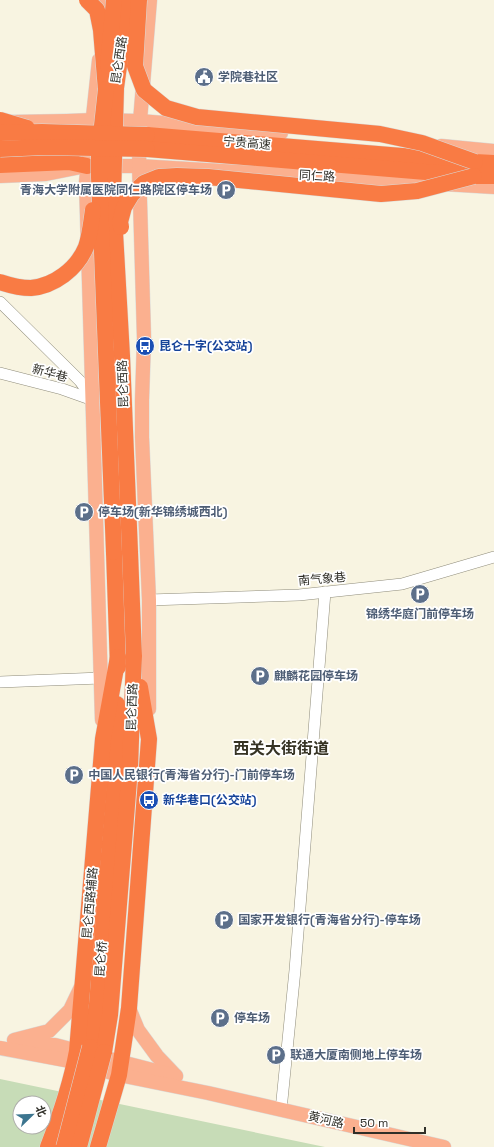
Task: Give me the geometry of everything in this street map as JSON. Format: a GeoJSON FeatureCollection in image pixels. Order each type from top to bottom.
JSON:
{"type":"FeatureCollection","features":[{"type":"Feature","properties":{"kind":"highway"},"geometry":{"type":"LineString","coordinates":[[87,0],[97,10],[101,30],[106,90]]}},
{"type":"Feature","properties":{"kind":"highway","name":"昆仑西路"},"geometry":{"type":"LineString","coordinates":[[114,0],[99,153],[99,177],[123,767]]}},
{"type":"Feature","properties":{"kind":"highway","name":"昆仑西路"},"geometry":{"type":"LineString","coordinates":[[123,767],[134,656],[122,356],[113,197],[116,88],[128,0]]}},
{"type":"Feature","properties":{"kind":"highway"},"geometry":{"type":"LineString","coordinates":[[139,0],[135,66],[144,90],[166,108],[197,117],[380,134],[422,143],[474,169]]}},
{"type":"Feature","properties":{"kind":"highway"},"geometry":{"type":"LineString","coordinates":[[0,121],[42,132]]}},
{"type":"Feature","properties":{"kind":"highway","name":"宁贵高速"},"geometry":{"type":"LineString","coordinates":[[0,133],[42,132],[148,135],[474,169],[494,176]]}},
{"type":"Feature","properties":{"kind":"highway"},"geometry":{"type":"LineString","coordinates":[[0,161],[43,148]]}},
{"type":"Feature","properties":{"kind":"highway","name":"宁贵高速"},"geometry":{"type":"LineString","coordinates":[[0,149],[147,149],[474,169],[494,162]]}},
{"type":"Feature","properties":{"kind":"highway"},"geometry":{"type":"LineString","coordinates":[[0,165],[69,162],[87,166]]}},
{"type":"Feature","properties":{"kind":"highway"},"geometry":{"type":"LineString","coordinates":[[122,356],[126,331],[120,222],[124,207],[132,194],[144,183],[159,177],[208,177],[381,194],[417,191],[474,169]]}},
{"type":"Feature","properties":{"kind":"highway"},"geometry":{"type":"LineString","coordinates":[[0,282],[11,286],[30,288],[46,284],[63,276],[75,265],[86,248],[99,177]]}},
{"type":"Feature","properties":{"kind":"highway"},"geometry":{"type":"LineString","coordinates":[[98,1147],[120,1069],[129,1008],[149,739],[134,656]]}},
{"type":"Feature","properties":{"kind":"highway","name":"昆仑西路辅路"},"geometry":{"type":"LineString","coordinates":[[48,1147],[58,1122],[76,1057],[103,739],[118,657]]}},
{"type":"Feature","properties":{"kind":"highway","name":"昆仑桥"},"geometry":{"type":"LineString","coordinates":[[64,1147],[90,1047],[97,1004],[123,767]]}},
{"type":"Feature","properties":{"kind":"highway","name":"昆仑桥"},"geometry":{"type":"LineString","coordinates":[[79,1147],[104,1052],[110,1015],[123,767]]}},
{"type":"Feature","properties":{"kind":"main road"},"geometry":{"type":"LineString","coordinates":[[103,739],[86,182],[104,0]]}},
{"type":"Feature","properties":{"kind":"main road"},"geometry":{"type":"LineString","coordinates":[[149,739],[148,600],[142,437],[144,338],[139,166],[140,121],[150,0]]}},
{"type":"Feature","properties":{"kind":"main road"},"geometry":{"type":"LineString","coordinates":[[0,121],[140,121],[494,151]]}},
{"type":"Feature","properties":{"kind":"main road","name":"同仁路"},"geometry":{"type":"LineString","coordinates":[[0,176],[46,174],[87,166],[139,166],[494,186]]}},
{"type":"Feature","properties":{"kind":"main road"},"geometry":{"type":"LineString","coordinates":[[134,656],[142,626],[140,583],[146,524]]}},
{"type":"Feature","properties":{"kind":"main road"},"geometry":{"type":"LineString","coordinates":[[98,556],[106,587],[108,632],[118,657]]}},
{"type":"Feature","properties":{"kind":"main road"},"geometry":{"type":"LineString","coordinates":[[0,1045],[49,1031],[70,1010],[83,981]]}},
{"type":"Feature","properties":{"kind":"main road"},"geometry":{"type":"LineString","coordinates":[[129,1008],[138,1030],[157,1056],[176,1076],[208,1093]]}},
{"type":"Feature","properties":{"kind":"main road"},"geometry":{"type":"LineString","coordinates":[[0,1045],[55,1045],[76,1057],[208,1093]]}},
{"type":"Feature","properties":{"kind":"main road"},"geometry":{"type":"LineString","coordinates":[[120,1069],[176,1076]]}},
{"type":"Feature","properties":{"kind":"main road","name":"黄河路"},"geometry":{"type":"LineString","coordinates":[[208,1093],[444,1147]]}},
{"type":"Feature","properties":{"kind":"street"},"geometry":{"type":"LineString","coordinates":[[0,302],[80,381],[93,400]]}},
{"type":"Feature","properties":{"kind":"street","name":"新华巷"},"geometry":{"type":"LineString","coordinates":[[0,373],[62,388],[93,400]]}},
{"type":"Feature","properties":{"kind":"street","name":"南气象巷"},"geometry":{"type":"LineString","coordinates":[[148,600],[299,595],[402,584],[494,557]]}},
{"type":"Feature","properties":{"kind":"street"},"geometry":{"type":"LineString","coordinates":[[281,1110],[295,970],[325,592]]}},
{"type":"Feature","properties":{"kind":"street"},"geometry":{"type":"LineString","coordinates":[[0,682],[101,678]]}},
{"type":"Feature","properties":{"kind":"green space"},"geometry":{"type":"Polygon","coordinates":[[[0,1079],[325,1147],[0,1147],[0,1079]]]}},
{"type":"Feature","properties":{"kind":"place","name":"学院巷社区"},"geometry":{"type":"Point","coordinates":[204,77]}},
{"type":"Feature","properties":{"kind":"place","name":"青海大学附属医院同仁路院区停车场"},"geometry":{"type":"Point","coordinates":[226,190]}},
{"type":"Feature","properties":{"kind":"place","name":"昆仑十字(公交站)"},"geometry":{"type":"Point","coordinates":[145,346]}},
{"type":"Feature","properties":{"kind":"place","name":"停车场(新华锦绣城西北)"},"geometry":{"type":"Point","coordinates":[84,512]}},
{"type":"Feature","properties":{"kind":"place","name":"锦绣华庭门前停车场"},"geometry":{"type":"Point","coordinates":[420,594]}},
{"type":"Feature","properties":{"kind":"place","name":"麒麟花园停车场"},"geometry":{"type":"Point","coordinates":[260,676]}},
{"type":"Feature","properties":{"kind":"place","name":"中国人民银行(青海省分行)-门前停车场"},"geometry":{"type":"Point","coordinates":[74,775]}},
{"type":"Feature","properties":{"kind":"place","name":"新华巷口(公交站)"},"geometry":{"type":"Point","coordinates":[149,800]}},
{"type":"Feature","properties":{"kind":"place","name":"国家开发银行(青海省分行)-停车场"},"geometry":{"type":"Point","coordinates":[224,920]}},
{"type":"Feature","properties":{"kind":"place","name":"停车场"},"geometry":{"type":"Point","coordinates":[220,1018]}},
{"type":"Feature","properties":{"kind":"place","name":"联通大厦南侧地上停车场"},"geometry":{"type":"Point","coordinates":[276,1055]}},
{"type":"Feature","properties":{"kind":"district","name":"西关大街街道"},"geometry":{"type":"Point","coordinates":[281,748]}}]}
